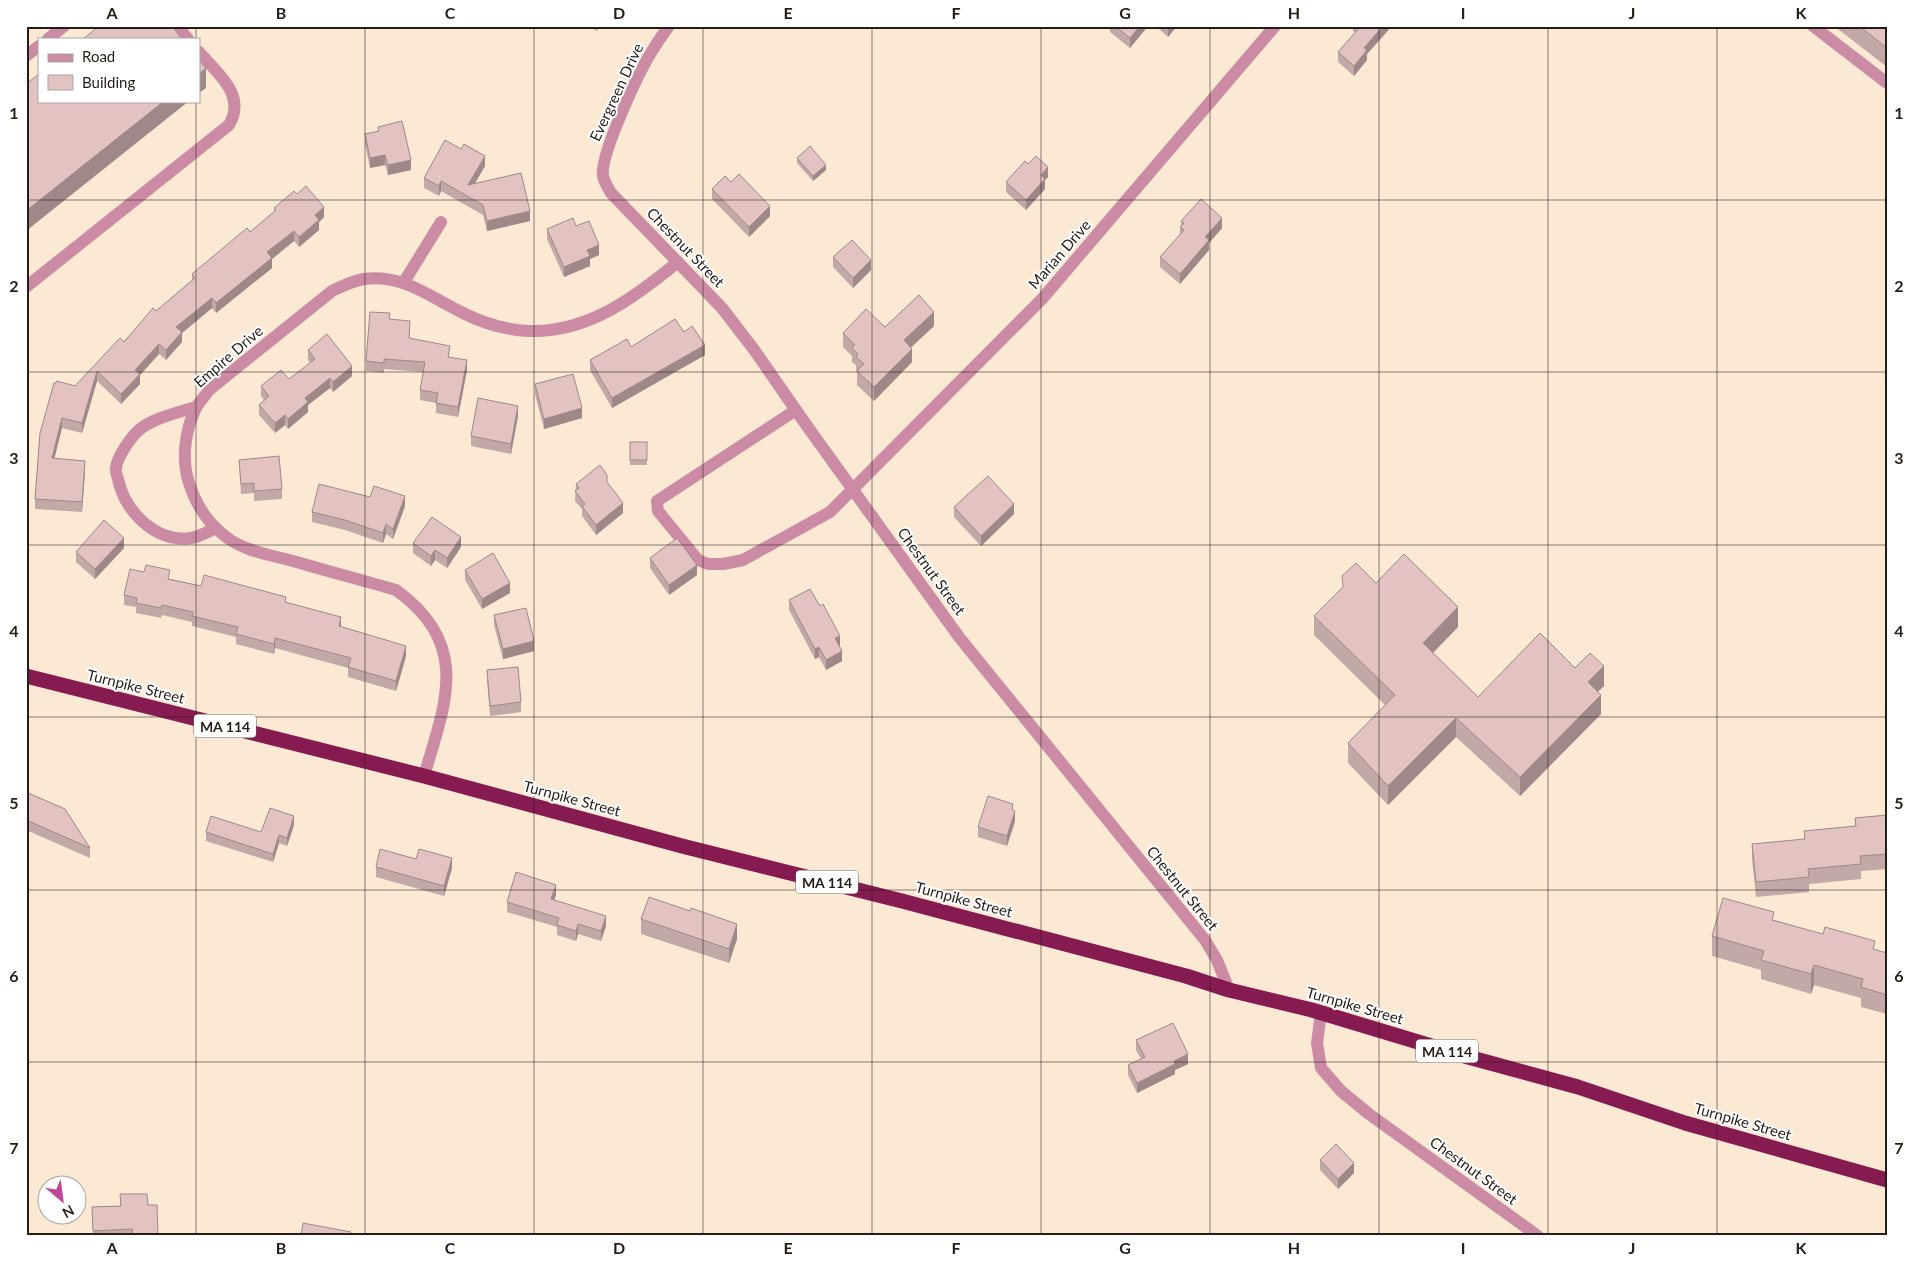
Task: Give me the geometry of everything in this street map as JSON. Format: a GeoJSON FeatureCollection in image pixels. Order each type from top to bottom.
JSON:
{"type":"FeatureCollection","features":[{"type":"Feature","properties":{"kind":"highway","name":"Turnpike Street"},"geometry":{"type":"LineString","coordinates":[[26,676],[424,776],[682,846],[1186,976],[1229,990],[1321,1013],[1468,1057],[1578,1087],[1702,1128],[1887,1180]]}},
{"type":"Feature","properties":{"kind":"street"},"geometry":{"type":"LineString","coordinates":[[49,38],[64,26]]}},
{"type":"Feature","properties":{"kind":"street"},"geometry":{"type":"LineString","coordinates":[[177,26],[187,38]]}},
{"type":"Feature","properties":{"kind":"street","name":"Evergreen Drive"},"geometry":{"type":"LineString","coordinates":[[603,176],[606,153],[624,108],[653,49],[669,26]]}},
{"type":"Feature","properties":{"kind":"street","name":"Marian Drive"},"geometry":{"type":"LineString","coordinates":[[796,410],[657,501],[658,511],[698,560],[708,564],[723,564],[743,560],[830,512],[1042,298],[1275,26]]}},
{"type":"Feature","properties":{"kind":"street"},"geometry":{"type":"LineString","coordinates":[[1813,26],[1887,83]]}},
{"type":"Feature","properties":{"kind":"street"},"geometry":{"type":"LineString","coordinates":[[26,56],[38,47]]}},
{"type":"Feature","properties":{"kind":"street"},"geometry":{"type":"LineString","coordinates":[[26,288],[229,125],[234,116],[235,102],[232,91],[200,53]]}},
{"type":"Feature","properties":{"kind":"street","name":"Chestnut Street"},"geometry":{"type":"LineString","coordinates":[[603,176],[611,193],[722,308],[755,351],[959,637],[1206,940],[1217,960],[1229,990]]}},
{"type":"Feature","properties":{"kind":"street"},"geometry":{"type":"LineString","coordinates":[[404,282],[441,222]]}},
{"type":"Feature","properties":{"kind":"street","name":"Empire Drive"},"geometry":{"type":"LineString","coordinates":[[424,776],[442,717],[447,689],[446,663],[440,639],[428,618],[413,602],[396,590],[244,546],[226,537],[216,528],[198,506],[190,488],[186,470],[185,450],[189,428],[196,408],[209,390],[332,291],[348,283],[363,279],[404,282],[464,314],[508,329],[530,331],[553,329],[581,323],[605,313],[642,291],[678,262]]}},
{"type":"Feature","properties":{"kind":"street"},"geometry":{"type":"LineString","coordinates":[[196,408],[165,416],[140,429],[125,446],[116,468],[120,488],[131,509],[145,525],[167,536],[192,538],[216,528]]}},
{"type":"Feature","properties":{"kind":"street","name":"Chestnut Street"},"geometry":{"type":"LineString","coordinates":[[1321,1013],[1317,1043],[1321,1068],[1340,1091],[1377,1120],[1538,1236]]}},
{"type":"Feature","properties":{"kind":"building"},"geometry":{"type":"Polygon","coordinates":[[[99,26],[172,26],[181,38],[84,38],[99,26]]]}},
{"type":"Feature","properties":{"kind":"building"},"geometry":{"type":"Polygon","coordinates":[[[1115,26],[1140,26],[1130,38],[1115,26]]]}},
{"type":"Feature","properties":{"kind":"building"},"geometry":{"type":"Polygon","coordinates":[[[1359,26],[1383,26],[1364,48],[1367,50],[1354,66],[1338,52],[1359,26]]]}},
{"type":"Feature","properties":{"kind":"building"},"geometry":{"type":"Polygon","coordinates":[[[1859,26],[1887,26],[1887,48],[1859,26]]]}},
{"type":"Feature","properties":{"kind":"building"},"geometry":{"type":"Polygon","coordinates":[[[200,61],[206,68],[200,73],[200,61]]]}},
{"type":"Feature","properties":{"kind":"building"},"geometry":{"type":"Polygon","coordinates":[[[38,75],[38,102],[163,102],[26,211],[26,84],[38,75]]]}},
{"type":"Feature","properties":{"kind":"building"},"geometry":{"type":"Polygon","coordinates":[[[402,121],[411,160],[388,165],[385,155],[370,158],[365,134],[379,131],[378,127],[402,121]]]}},
{"type":"Feature","properties":{"kind":"building"},"geometry":{"type":"Polygon","coordinates":[[[445,140],[461,149],[464,144],[485,156],[468,185],[521,173],[530,211],[487,221],[483,205],[441,181],[439,186],[424,178],[445,140]]]}},
{"type":"Feature","properties":{"kind":"building"},"geometry":{"type":"Polygon","coordinates":[[[810,146],[826,165],[813,176],[797,158],[810,146]]]}},
{"type":"Feature","properties":{"kind":"building"},"geometry":{"type":"Polygon","coordinates":[[[1036,156],[1048,167],[1041,175],[1045,179],[1026,200],[1006,182],[1025,161],[1028,164],[1036,156]]]}},
{"type":"Feature","properties":{"kind":"building"},"geometry":{"type":"Polygon","coordinates":[[[739,174],[770,206],[749,227],[712,189],[725,176],[731,182],[739,174]]]}},
{"type":"Feature","properties":{"kind":"building"},"geometry":{"type":"Polygon","coordinates":[[[306,186],[324,207],[315,215],[319,220],[299,237],[294,231],[267,252],[272,258],[216,303],[212,298],[176,327],[182,332],[166,350],[159,344],[135,370],[140,374],[121,394],[97,371],[82,423],[62,418],[52,458],[85,461],[82,502],[35,499],[40,433],[54,383],[57,381],[75,386],[120,338],[124,342],[153,308],[156,311],[195,278],[192,274],[247,228],[250,232],[276,210],[274,208],[294,191],[297,194],[306,186]]]}},
{"type":"Feature","properties":{"kind":"building"},"geometry":{"type":"Polygon","coordinates":[[[1201,199],[1222,218],[1205,237],[1209,240],[1180,274],[1160,257],[1184,230],[1180,227],[1184,223],[1181,221],[1201,199]]]}},
{"type":"Feature","properties":{"kind":"building"},"geometry":{"type":"Polygon","coordinates":[[[573,218],[576,226],[589,221],[599,245],[587,250],[590,256],[564,267],[547,229],[573,218]]]}},
{"type":"Feature","properties":{"kind":"building"},"geometry":{"type":"Polygon","coordinates":[[[852,240],[871,260],[853,278],[833,257],[852,240]]]}},
{"type":"Feature","properties":{"kind":"building"},"geometry":{"type":"Polygon","coordinates":[[[919,295],[934,312],[904,340],[912,349],[874,387],[857,371],[864,364],[856,357],[858,354],[852,348],[855,345],[843,333],[866,309],[885,327],[919,295]]]}},
{"type":"Feature","properties":{"kind":"building"},"geometry":{"type":"Polygon","coordinates":[[[370,312],[390,313],[389,319],[410,321],[409,338],[450,346],[448,357],[467,360],[458,407],[436,403],[438,393],[420,390],[425,362],[384,359],[384,363],[366,361],[370,312]]]}},
{"type":"Feature","properties":{"kind":"building"},"geometry":{"type":"Polygon","coordinates":[[[675,319],[684,332],[692,326],[705,345],[612,398],[590,360],[627,339],[631,347],[675,319]]]}},
{"type":"Feature","properties":{"kind":"building"},"geometry":{"type":"Polygon","coordinates":[[[327,334],[352,366],[333,382],[330,378],[305,398],[308,402],[288,419],[285,415],[275,423],[259,405],[269,396],[261,386],[281,370],[289,379],[315,359],[308,350],[327,334]]]}},
{"type":"Feature","properties":{"kind":"building"},"geometry":{"type":"Polygon","coordinates":[[[573,374],[582,408],[544,419],[535,384],[573,374]]]}},
{"type":"Feature","properties":{"kind":"building"},"geometry":{"type":"Polygon","coordinates":[[[478,398],[518,406],[511,444],[471,436],[478,398]]]}},
{"type":"Feature","properties":{"kind":"building"},"geometry":{"type":"Polygon","coordinates":[[[630,442],[647,442],[647,460],[630,460],[630,442]]]}},
{"type":"Feature","properties":{"kind":"building"},"geometry":{"type":"Polygon","coordinates":[[[279,456],[282,489],[254,491],[254,483],[241,484],[239,460],[279,456]]]}},
{"type":"Feature","properties":{"kind":"building"},"geometry":{"type":"Polygon","coordinates":[[[600,465],[607,475],[607,482],[623,503],[596,525],[582,506],[585,504],[575,491],[579,488],[576,484],[600,465]]]}},
{"type":"Feature","properties":{"kind":"building"},"geometry":{"type":"Polygon","coordinates":[[[988,476],[1014,504],[981,536],[954,507],[988,476]]]}},
{"type":"Feature","properties":{"kind":"building"},"geometry":{"type":"Polygon","coordinates":[[[319,484],[370,497],[374,486],[405,496],[393,529],[386,524],[383,533],[345,520],[312,512],[319,484]]]}},
{"type":"Feature","properties":{"kind":"building"},"geometry":{"type":"Polygon","coordinates":[[[432,517],[461,537],[447,558],[435,550],[431,556],[413,543],[432,517]]]}},
{"type":"Feature","properties":{"kind":"building"},"geometry":{"type":"Polygon","coordinates":[[[104,520],[124,538],[95,569],[76,552],[104,520]]]}},
{"type":"Feature","properties":{"kind":"building"},"geometry":{"type":"Polygon","coordinates":[[[677,538],[697,565],[669,585],[650,558],[677,538]]]}},
{"type":"Feature","properties":{"kind":"building"},"geometry":{"type":"Polygon","coordinates":[[[493,553],[510,583],[482,599],[465,570],[493,553]]]}},
{"type":"Feature","properties":{"kind":"building"},"geometry":{"type":"Polygon","coordinates":[[[1404,554],[1458,607],[1423,643],[1478,697],[1540,633],[1575,668],[1590,653],[1604,666],[1588,682],[1601,695],[1520,777],[1456,718],[1388,786],[1348,743],[1395,695],[1314,616],[1343,587],[1342,576],[1356,563],[1376,583],[1404,554]]]}},
{"type":"Feature","properties":{"kind":"building"},"geometry":{"type":"Polygon","coordinates":[[[146,565],[170,570],[168,579],[201,586],[204,575],[286,597],[285,602],[341,617],[339,626],[406,646],[396,681],[348,667],[351,658],[275,638],[274,644],[236,634],[238,627],[192,616],[193,612],[162,605],[161,608],[136,603],[137,598],[124,595],[130,569],[144,572],[146,565]]]}},
{"type":"Feature","properties":{"kind":"building"},"geometry":{"type":"Polygon","coordinates":[[[810,589],[820,606],[823,604],[840,636],[835,638],[842,651],[826,660],[819,647],[815,649],[789,600],[810,589]]]}},
{"type":"Feature","properties":{"kind":"building"},"geometry":{"type":"Polygon","coordinates":[[[526,608],[534,641],[503,649],[494,615],[526,608]]]}},
{"type":"Feature","properties":{"kind":"building"},"geometry":{"type":"Polygon","coordinates":[[[518,667],[521,702],[490,706],[487,670],[518,667]]]}},
{"type":"Feature","properties":{"kind":"building"},"geometry":{"type":"Polygon","coordinates":[[[26,792],[65,809],[90,848],[26,820],[26,792]]]}},
{"type":"Feature","properties":{"kind":"building"},"geometry":{"type":"Polygon","coordinates":[[[988,796],[1013,804],[1012,809],[1015,811],[1007,836],[978,827],[988,796]]]}},
{"type":"Feature","properties":{"kind":"building"},"geometry":{"type":"Polygon","coordinates":[[[270,808],[294,816],[287,838],[279,835],[273,854],[206,832],[211,816],[261,832],[270,808]]]}},
{"type":"Feature","properties":{"kind":"building"},"geometry":{"type":"Polygon","coordinates":[[[1887,815],[1887,854],[1860,856],[1861,864],[1808,869],[1809,877],[1756,882],[1752,844],[1805,839],[1804,831],[1856,826],[1855,818],[1887,815]]]}},
{"type":"Feature","properties":{"kind":"building"},"geometry":{"type":"Polygon","coordinates":[[[380,849],[416,859],[419,849],[452,858],[444,886],[376,867],[380,849]]]}},
{"type":"Feature","properties":{"kind":"building"},"geometry":{"type":"Polygon","coordinates":[[[516,872],[556,885],[551,899],[606,916],[601,931],[578,924],[576,931],[557,925],[559,918],[507,902],[516,872]]]}},
{"type":"Feature","properties":{"kind":"building"},"geometry":{"type":"Polygon","coordinates":[[[649,897],[690,911],[691,908],[737,924],[729,949],[641,919],[649,897]]]}},
{"type":"Feature","properties":{"kind":"building"},"geometry":{"type":"Polygon","coordinates":[[[1723,898],[1774,912],[1772,920],[1823,934],[1825,927],[1875,941],[1873,949],[1887,953],[1887,995],[1861,987],[1863,979],[1814,965],[1811,974],[1761,960],[1764,951],[1712,936],[1723,898]]]}},
{"type":"Feature","properties":{"kind":"building"},"geometry":{"type":"Polygon","coordinates":[[[1173,1023],[1188,1054],[1174,1061],[1175,1064],[1137,1083],[1128,1065],[1145,1057],[1136,1040],[1173,1023]]]}},
{"type":"Feature","properties":{"kind":"building"},"geometry":{"type":"Polygon","coordinates":[[[1336,1144],[1354,1163],[1338,1179],[1320,1160],[1336,1144]]]}},
{"type":"Feature","properties":{"kind":"building"},"geometry":{"type":"Polygon","coordinates":[[[120,1194],[147,1194],[148,1205],[157,1205],[158,1236],[133,1236],[132,1229],[93,1231],[92,1207],[121,1206],[120,1194]]]}},
{"type":"Feature","properties":{"kind":"building"},"geometry":{"type":"Polygon","coordinates":[[[303,1223],[351,1232],[350,1236],[301,1236],[303,1223]]]}}]}
